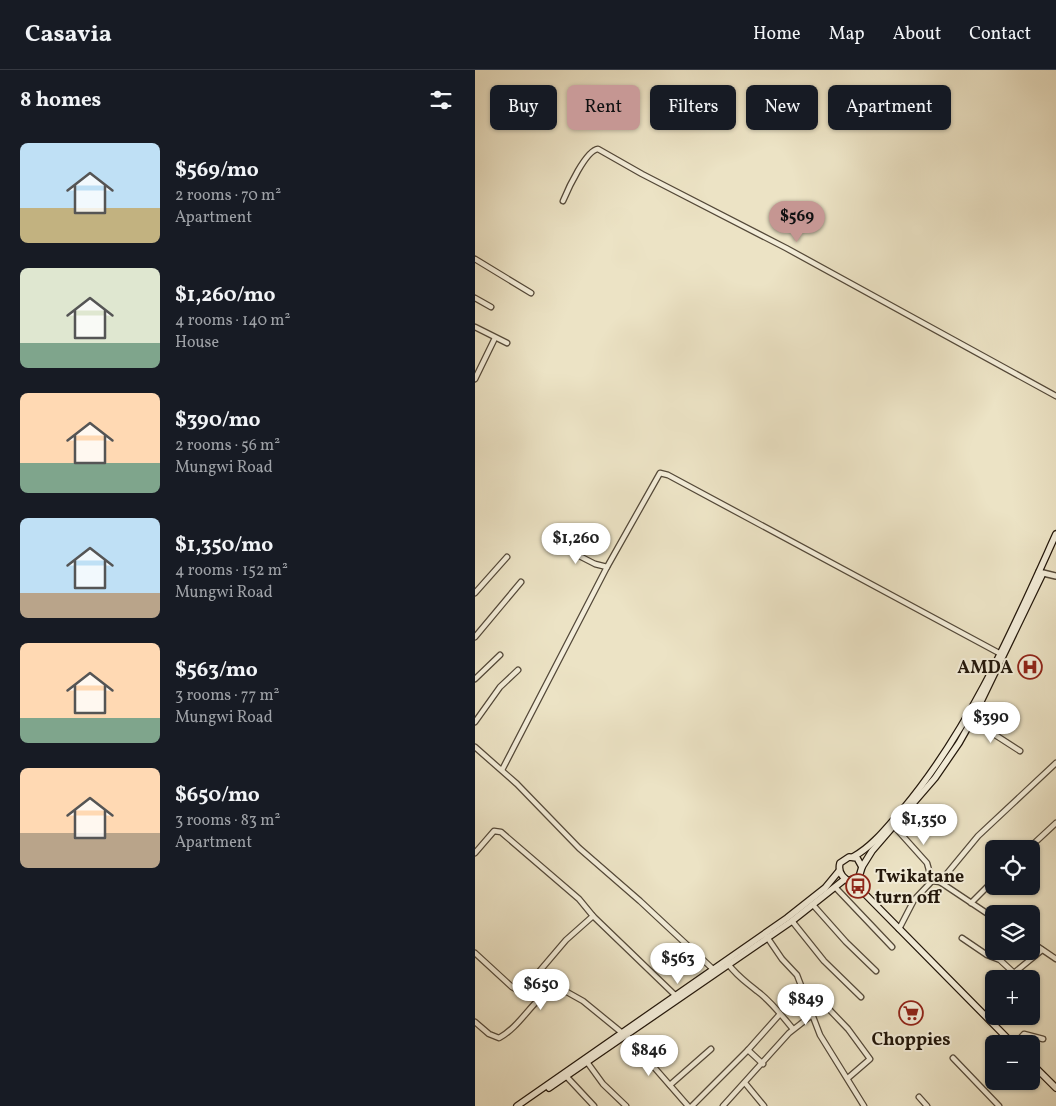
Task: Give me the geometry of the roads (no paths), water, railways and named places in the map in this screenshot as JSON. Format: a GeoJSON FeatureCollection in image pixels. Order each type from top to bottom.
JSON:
{"type":"FeatureCollection","features":[{"type":"Feature","properties":{"kind":"main road"},"geometry":{"type":"LineString","coordinates":[[517,1106],[715,970],[811,900],[825,888],[839,871],[842,860],[853,857],[893,825],[935,778],[973,720],[1041,573],[1056,534]]}},
{"type":"Feature","properties":{"kind":"main road"},"geometry":{"type":"LineString","coordinates":[[862,891],[859,877],[862,867],[945,754],[968,716],[1056,543]]}},
{"type":"Feature","properties":{"kind":"main road"},"geometry":{"type":"LineString","coordinates":[[853,857],[859,861],[862,867]]}},
{"type":"Feature","properties":{"kind":"main road"},"geometry":{"type":"LineString","coordinates":[[839,871],[847,880],[862,891],[1005,1035]]}},
{"type":"Feature","properties":{"kind":"main road"},"geometry":{"type":"LineString","coordinates":[[523,1106],[587,1062],[675,995],[728,964],[767,938],[814,906],[835,887],[847,880],[859,877]]}},
{"type":"Feature","properties":{"kind":"main road"},"geometry":{"type":"LineString","coordinates":[[1040,1072],[1056,1088]]}},
{"type":"Feature","properties":{"kind":"street"},"geometry":{"type":"LineString","coordinates":[[563,201],[571,183],[588,155],[591,151],[598,149],[642,174],[786,248],[1056,396]]}},
{"type":"Feature","properties":{"kind":"street"},"geometry":{"type":"LineString","coordinates":[[475,259],[531,293]]}},
{"type":"Feature","properties":{"kind":"street"},"geometry":{"type":"LineString","coordinates":[[475,298],[491,307]]}},
{"type":"Feature","properties":{"kind":"street"},"geometry":{"type":"LineString","coordinates":[[475,327],[507,343]]}},
{"type":"Feature","properties":{"kind":"street"},"geometry":{"type":"LineString","coordinates":[[475,379],[495,338]]}},
{"type":"Feature","properties":{"kind":"street"},"geometry":{"type":"LineString","coordinates":[[502,770],[607,567],[660,472],[999,653]]}},
{"type":"Feature","properties":{"kind":"street"},"geometry":{"type":"LineString","coordinates":[[552,542],[595,564],[607,567]]}},
{"type":"Feature","properties":{"kind":"street"},"geometry":{"type":"LineString","coordinates":[[475,593],[507,557]]}},
{"type":"Feature","properties":{"kind":"street"},"geometry":{"type":"LineString","coordinates":[[1041,573],[1056,576]]}},
{"type":"Feature","properties":{"kind":"street"},"geometry":{"type":"LineString","coordinates":[[475,636],[521,582]]}},
{"type":"Feature","properties":{"kind":"street"},"geometry":{"type":"LineString","coordinates":[[475,679],[500,655]]}},
{"type":"Feature","properties":{"kind":"street"},"geometry":{"type":"LineString","coordinates":[[475,722],[501,687],[518,670]]}},
{"type":"Feature","properties":{"kind":"street"},"geometry":{"type":"LineString","coordinates":[[973,720],[1020,751]]}},
{"type":"Feature","properties":{"kind":"street"},"geometry":{"type":"LineString","coordinates":[[475,747],[502,770],[579,848],[715,970]]}},
{"type":"Feature","properties":{"kind":"street"},"geometry":{"type":"LineString","coordinates":[[939,882],[978,836],[1056,763]]}},
{"type":"Feature","properties":{"kind":"street"},"geometry":{"type":"LineString","coordinates":[[1038,840],[1056,823]]}},
{"type":"Feature","properties":{"kind":"street"},"geometry":{"type":"LineString","coordinates":[[893,825],[927,863],[932,881]]}},
{"type":"Feature","properties":{"kind":"street"},"geometry":{"type":"LineString","coordinates":[[475,853],[494,831],[498,830],[579,899],[593,916],[675,995]]}},
{"type":"Feature","properties":{"kind":"street"},"geometry":{"type":"LineString","coordinates":[[932,881],[939,882],[985,912]]}},
{"type":"Feature","properties":{"kind":"street"},"geometry":{"type":"LineString","coordinates":[[899,929],[914,900],[932,881]]}},
{"type":"Feature","properties":{"kind":"street"},"geometry":{"type":"LineString","coordinates":[[835,887],[893,947]]}},
{"type":"Feature","properties":{"kind":"street"},"geometry":{"type":"LineString","coordinates":[[971,903],[985,889]]}},
{"type":"Feature","properties":{"kind":"street"},"geometry":{"type":"LineString","coordinates":[[814,906],[846,942],[876,971]]}},
{"type":"Feature","properties":{"kind":"street"},"geometry":{"type":"LineString","coordinates":[[475,953],[519,991],[526,987],[567,940],[593,916]]}},
{"type":"Feature","properties":{"kind":"street"},"geometry":{"type":"LineString","coordinates":[[792,921],[824,961],[861,997]]}},
{"type":"Feature","properties":{"kind":"street"},"geometry":{"type":"LineString","coordinates":[[767,938],[782,959],[797,975],[820,1035],[864,1106]]}},
{"type":"Feature","properties":{"kind":"street"},"geometry":{"type":"LineString","coordinates":[[962,938],[984,953],[1000,960],[1014,973],[1042,950],[1056,958]]}},
{"type":"Feature","properties":{"kind":"street"},"geometry":{"type":"LineString","coordinates":[[728,964],[743,982],[757,990],[793,1029]]}},
{"type":"Feature","properties":{"kind":"street"},"geometry":{"type":"LineString","coordinates":[[475,1022],[489,1034],[499,1038],[512,1031],[545,991],[558,986],[583,1001],[623,1033],[688,1106]]}},
{"type":"Feature","properties":{"kind":"street"},"geometry":{"type":"LineString","coordinates":[[825,1005],[848,1028],[870,1059],[848,1078]]}},
{"type":"Feature","properties":{"kind":"street"},"geometry":{"type":"LineString","coordinates":[[692,1106],[748,1050],[780,1014]]}},
{"type":"Feature","properties":{"kind":"street"},"geometry":{"type":"LineString","coordinates":[[723,1106],[793,1029],[812,1014]]}},
{"type":"Feature","properties":{"kind":"street"},"geometry":{"type":"LineString","coordinates":[[670,1086],[711,1049]]}},
{"type":"Feature","properties":{"kind":"street"},"geometry":{"type":"LineString","coordinates":[[748,1050],[763,1064]]}},
{"type":"Feature","properties":{"kind":"street"},"geometry":{"type":"LineString","coordinates":[[953,1058],[999,1106]]}},
{"type":"Feature","properties":{"kind":"street"},"geometry":{"type":"LineString","coordinates":[[587,1062],[603,1084],[626,1106]]}},
{"type":"Feature","properties":{"kind":"street"},"geometry":{"type":"LineString","coordinates":[[566,1076],[594,1106]]}},
{"type":"Feature","properties":{"kind":"street"},"geometry":{"type":"LineString","coordinates":[[745,1083],[764,1106]]}},
{"type":"Feature","properties":{"kind":"street"},"geometry":{"type":"LineString","coordinates":[[919,1097],[927,1106]]}},
{"type":"Feature","properties":{"kind":"place","name":"AMDA"},"geometry":{"type":"Point","coordinates":[1030,667]}},
{"type":"Feature","properties":{"kind":"place","name":"Twikatane turn off"},"geometry":{"type":"Point","coordinates":[858,886]}},
{"type":"Feature","properties":{"kind":"place","name":"Choppies"},"geometry":{"type":"Point","coordinates":[911,1013]}}]}
